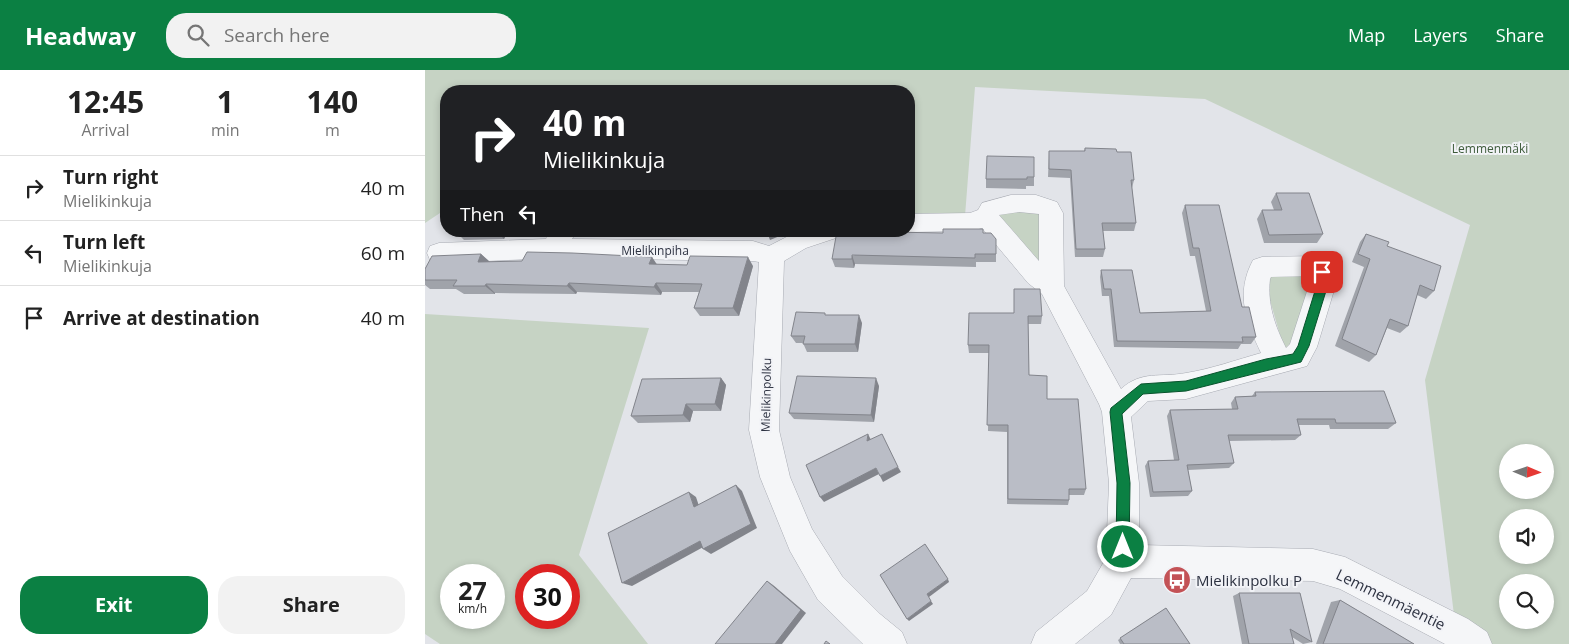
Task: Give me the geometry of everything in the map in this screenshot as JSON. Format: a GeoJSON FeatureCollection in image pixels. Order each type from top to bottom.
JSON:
{"type":"FeatureCollection","features":[{"type":"Feature","properties":{"kind":"street"},"geometry":{"type":"LineString","coordinates":[[915,223],[972,222],[986,216],[990,209],[1005,205],[1041,205],[1049,208],[1051,214],[1051,287]]}},
{"type":"Feature","properties":{"kind":"street"},"geometry":{"type":"LineString","coordinates":[[986,216],[1037,276],[1051,287],[1112,401],[1116,412],[1124,483],[1123,561],[1099,603],[1048,644]]}},
{"type":"Feature","properties":{"kind":"street"},"geometry":{"type":"LineString","coordinates":[[745,237],[762,253],[809,237]]}},
{"type":"Feature","properties":{"kind":"street","name":"Mielikinpiha"},"geometry":{"type":"LineString","coordinates":[[439,253],[561,240],[559,250],[762,253]]}},
{"type":"Feature","properties":{"kind":"street","name":"Mielikinpolku"},"geometry":{"type":"LineString","coordinates":[[762,253],[764,430],[775,477],[801,540],[830,588],[868,626],[890,644]]}},
{"type":"Feature","properties":{"kind":"street"},"geometry":{"type":"LineString","coordinates":[[1116,412],[1141,389],[1186,386],[1266,364],[1279,363]]}},
{"type":"Feature","properties":{"kind":"street","name":"Lemmenmäentie"},"geometry":{"type":"LineString","coordinates":[[1123,561],[1313,565],[1345,574],[1456,632],[1475,644]]}},
{"type":"Feature","properties":{"kind":"green space","name":"Lemmenmäki"},"geometry":{"type":"Polygon","coordinates":[[[425,70],[1569,70],[1569,644],[1475,644],[1456,631],[1425,380],[1470,225],[1205,99],[975,87],[965,216],[915,215],[915,85],[440,85],[440,213],[425,223],[425,70]]]}},
{"type":"Feature","properties":{"kind":"green space"},"geometry":{"type":"Polygon","coordinates":[[[1031,209],[1041,214],[1043,270],[996,212],[1031,209]]]}},
{"type":"Feature","properties":{"kind":"green space"},"geometry":{"type":"Polygon","coordinates":[[[1308,274],[1315,278],[1292,350],[1284,349],[1263,276],[1308,274]]]}},
{"type":"Feature","properties":{"kind":"green space"},"geometry":{"type":"Polygon","coordinates":[[[425,314],[649,328],[579,555],[648,644],[440,644],[425,634],[425,314]]]}},
{"type":"Feature","properties":{"kind":"building"},"geometry":{"type":"Polygon","coordinates":[[[1085,148],[1116,149],[1117,152],[1131,152],[1134,180],[1131,180],[1136,223],[1102,223],[1105,249],[1076,249],[1071,170],[1049,169],[1049,151],[1085,151],[1085,148]]]}},
{"type":"Feature","properties":{"kind":"building"},"geometry":{"type":"Polygon","coordinates":[[[987,156],[1034,157],[1034,177],[1027,177],[1027,179],[986,179],[987,156]]]}},
{"type":"Feature","properties":{"kind":"building"},"geometry":{"type":"Polygon","coordinates":[[[1276,193],[1309,193],[1323,234],[1269,235],[1262,210],[1282,210],[1276,193]]]}},
{"type":"Feature","properties":{"kind":"building"},"geometry":{"type":"Polygon","coordinates":[[[1185,205],[1219,205],[1242,307],[1249,307],[1256,337],[1242,337],[1243,342],[1117,341],[1111,289],[1104,289],[1101,270],[1132,270],[1140,313],[1211,311],[1199,248],[1193,248],[1185,205]]]}},
{"type":"Feature","properties":{"kind":"building"},"geometry":{"type":"Polygon","coordinates":[[[943,229],[983,229],[983,233],[991,233],[996,239],[996,254],[975,254],[975,258],[852,255],[852,259],[832,259],[836,237],[915,237],[915,232],[943,233],[943,229]]]}},
{"type":"Feature","properties":{"kind":"building"},"geometry":{"type":"Polygon","coordinates":[[[1366,234],[1389,242],[1387,246],[1441,266],[1434,291],[1420,285],[1408,326],[1390,319],[1376,355],[1342,339],[1370,259],[1358,254],[1366,234]]]}},
{"type":"Feature","properties":{"kind":"building"},"geometry":{"type":"Polygon","coordinates":[[[527,252],[652,257],[649,264],[687,265],[690,256],[748,257],[733,308],[694,308],[702,284],[656,283],[654,287],[569,283],[567,286],[486,284],[485,286],[453,286],[457,280],[425,280],[425,269],[432,256],[481,254],[478,262],[522,261],[527,252]]]}},
{"type":"Feature","properties":{"kind":"building"},"geometry":{"type":"Polygon","coordinates":[[[1014,289],[1040,289],[1042,316],[1028,316],[1029,375],[1047,376],[1047,399],[1078,399],[1086,489],[1069,489],[1069,500],[1008,499],[1008,425],[987,425],[989,345],[968,345],[969,313],[1014,313],[1014,289]]]}},
{"type":"Feature","properties":{"kind":"building"},"geometry":{"type":"Polygon","coordinates":[[[796,312],[825,313],[825,315],[859,315],[855,344],[803,344],[805,336],[791,336],[796,312]]]}},
{"type":"Feature","properties":{"kind":"building"},"geometry":{"type":"Polygon","coordinates":[[[797,376],[876,378],[871,415],[789,413],[797,376]]]}},
{"type":"Feature","properties":{"kind":"building"},"geometry":{"type":"Polygon","coordinates":[[[721,378],[715,404],[686,404],[683,415],[631,416],[642,379],[721,378]]]}},
{"type":"Feature","properties":{"kind":"building"},"geometry":{"type":"Polygon","coordinates":[[[1384,391],[1396,423],[1336,423],[1335,419],[1297,419],[1301,435],[1228,435],[1234,463],[1187,465],[1192,491],[1153,492],[1148,461],[1179,460],[1170,410],[1238,409],[1235,397],[1256,396],[1255,392],[1384,391]]]}},
{"type":"Feature","properties":{"kind":"building"},"geometry":{"type":"Polygon","coordinates":[[[868,434],[867,441],[882,434],[898,467],[880,476],[876,468],[820,497],[806,465],[868,434]]]}},
{"type":"Feature","properties":{"kind":"building"},"geometry":{"type":"Polygon","coordinates":[[[736,485],[751,524],[703,549],[700,541],[622,583],[608,533],[689,492],[694,507],[736,485]]]}},
{"type":"Feature","properties":{"kind":"building"},"geometry":{"type":"Polygon","coordinates":[[[925,544],[948,579],[927,594],[931,601],[907,619],[880,575],[925,544]]]}},
{"type":"Feature","properties":{"kind":"building"},"geometry":{"type":"Polygon","coordinates":[[[767,581],[801,610],[775,644],[715,644],[767,581]]]}},
{"type":"Feature","properties":{"kind":"building"},"geometry":{"type":"Polygon","coordinates":[[[1239,593],[1300,593],[1312,642],[1290,629],[1294,644],[1249,644],[1239,593]]]}},
{"type":"Feature","properties":{"kind":"building"},"geometry":{"type":"Polygon","coordinates":[[[1340,600],[1414,644],[1323,644],[1340,600]]]}},
{"type":"Feature","properties":{"kind":"building"},"geometry":{"type":"Polygon","coordinates":[[[1166,608],[1190,644],[1124,644],[1120,638],[1166,608]]]}},
{"type":"Feature","properties":{"kind":"place","name":"Mielikinpolku P"},"geometry":{"type":"Point","coordinates":[1177,580]}},
{"type":"Feature","properties":{"kind":"route"},"geometry":{"type":"LineString","coordinates":[[1123,547],[1124,483],[1116,412],[1141,389],[1186,386],[1266,364],[1297,358],[1303,346],[1320,288],[1325,278],[1322,272]]}}]}
